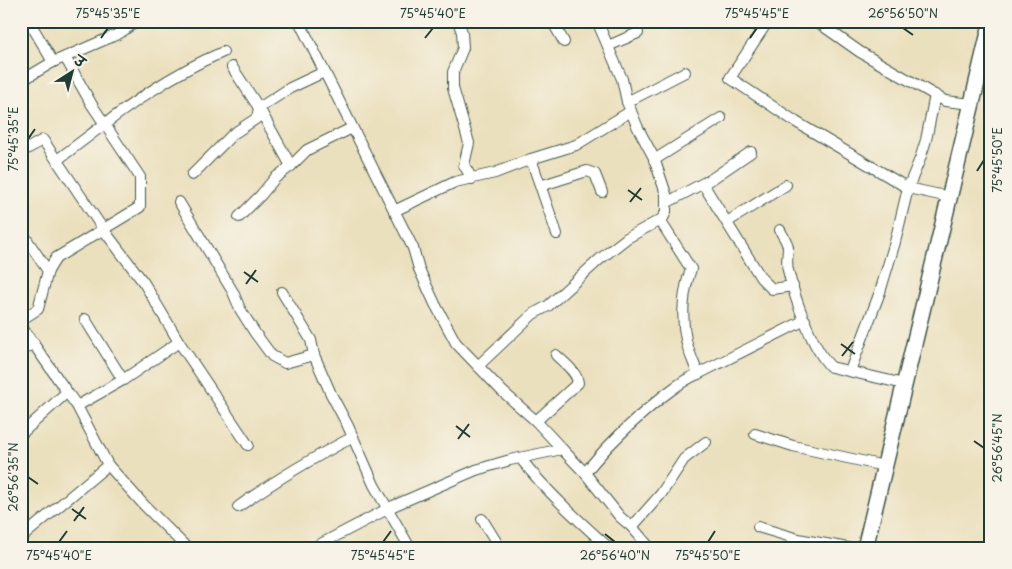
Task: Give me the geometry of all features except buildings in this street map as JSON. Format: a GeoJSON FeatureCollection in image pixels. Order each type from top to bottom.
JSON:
{"type":"FeatureCollection","features":[{"type":"Feature","properties":{"kind":"main road"},"geometry":{"type":"LineString","coordinates":[[865,548],[991,24]]}},
{"type":"Feature","properties":{"kind":"street"},"geometry":{"type":"LineString","coordinates":[[28,21],[53,62]]}},
{"type":"Feature","properties":{"kind":"street"},"geometry":{"type":"LineString","coordinates":[[21,81],[53,62],[118,34],[137,21]]}},
{"type":"Feature","properties":{"kind":"street"},"geometry":{"type":"LineString","coordinates":[[299,21],[413,248],[419,269],[435,304],[456,342],[502,391],[536,421],[585,473],[620,517],[632,527],[650,548]]}},
{"type":"Feature","properties":{"kind":"street"},"geometry":{"type":"LineString","coordinates":[[458,21],[462,32],[463,48],[453,72],[453,88],[469,143],[464,164],[472,179]]}},
{"type":"Feature","properties":{"kind":"street"},"geometry":{"type":"LineString","coordinates":[[552,21],[564,42]]}},
{"type":"Feature","properties":{"kind":"street"},"geometry":{"type":"LineString","coordinates":[[478,366],[532,314],[548,306],[600,259],[627,238],[662,219],[666,212],[666,194],[654,160],[629,107],[622,79],[597,21]]}},
{"type":"Feature","properties":{"kind":"street"},"geometry":{"type":"LineString","coordinates":[[768,21],[730,78],[796,122],[908,188],[949,197]]}},
{"type":"Feature","properties":{"kind":"street"},"geometry":{"type":"LineString","coordinates":[[816,21],[860,52],[945,101],[972,104]]}},
{"type":"Feature","properties":{"kind":"street"},"geometry":{"type":"LineString","coordinates":[[608,46],[638,33]]}},
{"type":"Feature","properties":{"kind":"street"},"geometry":{"type":"LineString","coordinates":[[57,160],[152,89],[196,63],[223,52]]}},
{"type":"Feature","properties":{"kind":"street"},"geometry":{"type":"LineString","coordinates":[[21,320],[38,309],[48,271],[56,258],[140,207],[140,177],[105,124],[65,57]]}},
{"type":"Feature","properties":{"kind":"street"},"geometry":{"type":"LineString","coordinates":[[232,67],[259,108],[291,166]]}},
{"type":"Feature","properties":{"kind":"street"},"geometry":{"type":"LineString","coordinates":[[192,175],[233,134],[257,118],[259,108],[290,88],[324,72]]}},
{"type":"Feature","properties":{"kind":"street"},"geometry":{"type":"LineString","coordinates":[[394,211],[454,182],[472,179],[576,145],[629,107],[685,72]]}},
{"type":"Feature","properties":{"kind":"street"},"geometry":{"type":"LineString","coordinates":[[850,371],[880,292],[908,188],[920,159],[935,95]]}},
{"type":"Feature","properties":{"kind":"street"},"geometry":{"type":"LineString","coordinates":[[654,160],[722,118]]}},
{"type":"Feature","properties":{"kind":"street"},"geometry":{"type":"LineString","coordinates":[[238,217],[261,195],[275,178],[291,166],[307,150],[352,128]]}},
{"type":"Feature","properties":{"kind":"street"},"geometry":{"type":"LineString","coordinates":[[21,152],[43,140],[103,229],[144,283],[179,342],[248,445]]}},
{"type":"Feature","properties":{"kind":"street"},"geometry":{"type":"LineString","coordinates":[[666,202],[703,184],[751,152]]}},
{"type":"Feature","properties":{"kind":"street"},"geometry":{"type":"LineString","coordinates":[[531,159],[557,234]]}},
{"type":"Feature","properties":{"kind":"street"},"geometry":{"type":"LineString","coordinates":[[540,186],[587,171],[595,174],[602,192]]}},
{"type":"Feature","properties":{"kind":"street"},"geometry":{"type":"LineString","coordinates":[[703,184],[761,278],[772,289],[793,286]]}},
{"type":"Feature","properties":{"kind":"street"},"geometry":{"type":"LineString","coordinates":[[727,222],[786,185]]}},
{"type":"Feature","properties":{"kind":"street"},"geometry":{"type":"LineString","coordinates":[[179,202],[233,292],[240,309],[272,356],[285,363],[314,355]]}},
{"type":"Feature","properties":{"kind":"street"},"geometry":{"type":"LineString","coordinates":[[662,219],[661,222],[691,269],[686,282],[683,306],[686,340],[698,374]]}},
{"type":"Feature","properties":{"kind":"street"},"geometry":{"type":"LineString","coordinates":[[780,230],[788,244],[787,268],[793,286],[818,352],[825,361],[831,367],[904,384]]}},
{"type":"Feature","properties":{"kind":"street"},"geometry":{"type":"LineString","coordinates":[[21,231],[48,271]]}},
{"type":"Feature","properties":{"kind":"street"},"geometry":{"type":"LineString","coordinates":[[282,292],[311,340],[314,355],[374,485],[410,548]]}},
{"type":"Feature","properties":{"kind":"street"},"geometry":{"type":"LineString","coordinates":[[85,319],[123,380]]}},
{"type":"Feature","properties":{"kind":"street"},"geometry":{"type":"LineString","coordinates":[[585,473],[626,429],[682,382],[805,320]]}},
{"type":"Feature","properties":{"kind":"street"},"geometry":{"type":"LineString","coordinates":[[21,326],[76,406],[108,465],[187,548]]}},
{"type":"Feature","properties":{"kind":"street"},"geometry":{"type":"LineString","coordinates":[[76,406],[123,380],[179,342]]}},
{"type":"Feature","properties":{"kind":"street"},"geometry":{"type":"LineString","coordinates":[[21,351],[34,343]]}},
{"type":"Feature","properties":{"kind":"street"},"geometry":{"type":"LineString","coordinates":[[536,421],[578,383],[575,375],[556,354]]}},
{"type":"Feature","properties":{"kind":"street"},"geometry":{"type":"LineString","coordinates":[[21,434],[67,392]]}},
{"type":"Feature","properties":{"kind":"street"},"geometry":{"type":"LineString","coordinates":[[755,434],[793,446],[884,466]]}},
{"type":"Feature","properties":{"kind":"street"},"geometry":{"type":"LineString","coordinates":[[238,507],[286,474],[353,437]]}},
{"type":"Feature","properties":{"kind":"street"},"geometry":{"type":"LineString","coordinates":[[632,527],[662,494],[684,459],[706,442]]}},
{"type":"Feature","properties":{"kind":"street"},"geometry":{"type":"LineString","coordinates":[[313,548],[387,509],[476,470],[510,460],[562,449]]}},
{"type":"Feature","properties":{"kind":"street"},"geometry":{"type":"LineString","coordinates":[[522,458],[531,471],[579,521],[609,548]]}},
{"type":"Feature","properties":{"kind":"street"},"geometry":{"type":"LineString","coordinates":[[21,538],[108,465]]}},
{"type":"Feature","properties":{"kind":"street"},"geometry":{"type":"LineString","coordinates":[[482,519],[500,548]]}},
{"type":"Feature","properties":{"kind":"street"},"geometry":{"type":"LineString","coordinates":[[758,527],[798,539],[848,548]]}}]}
